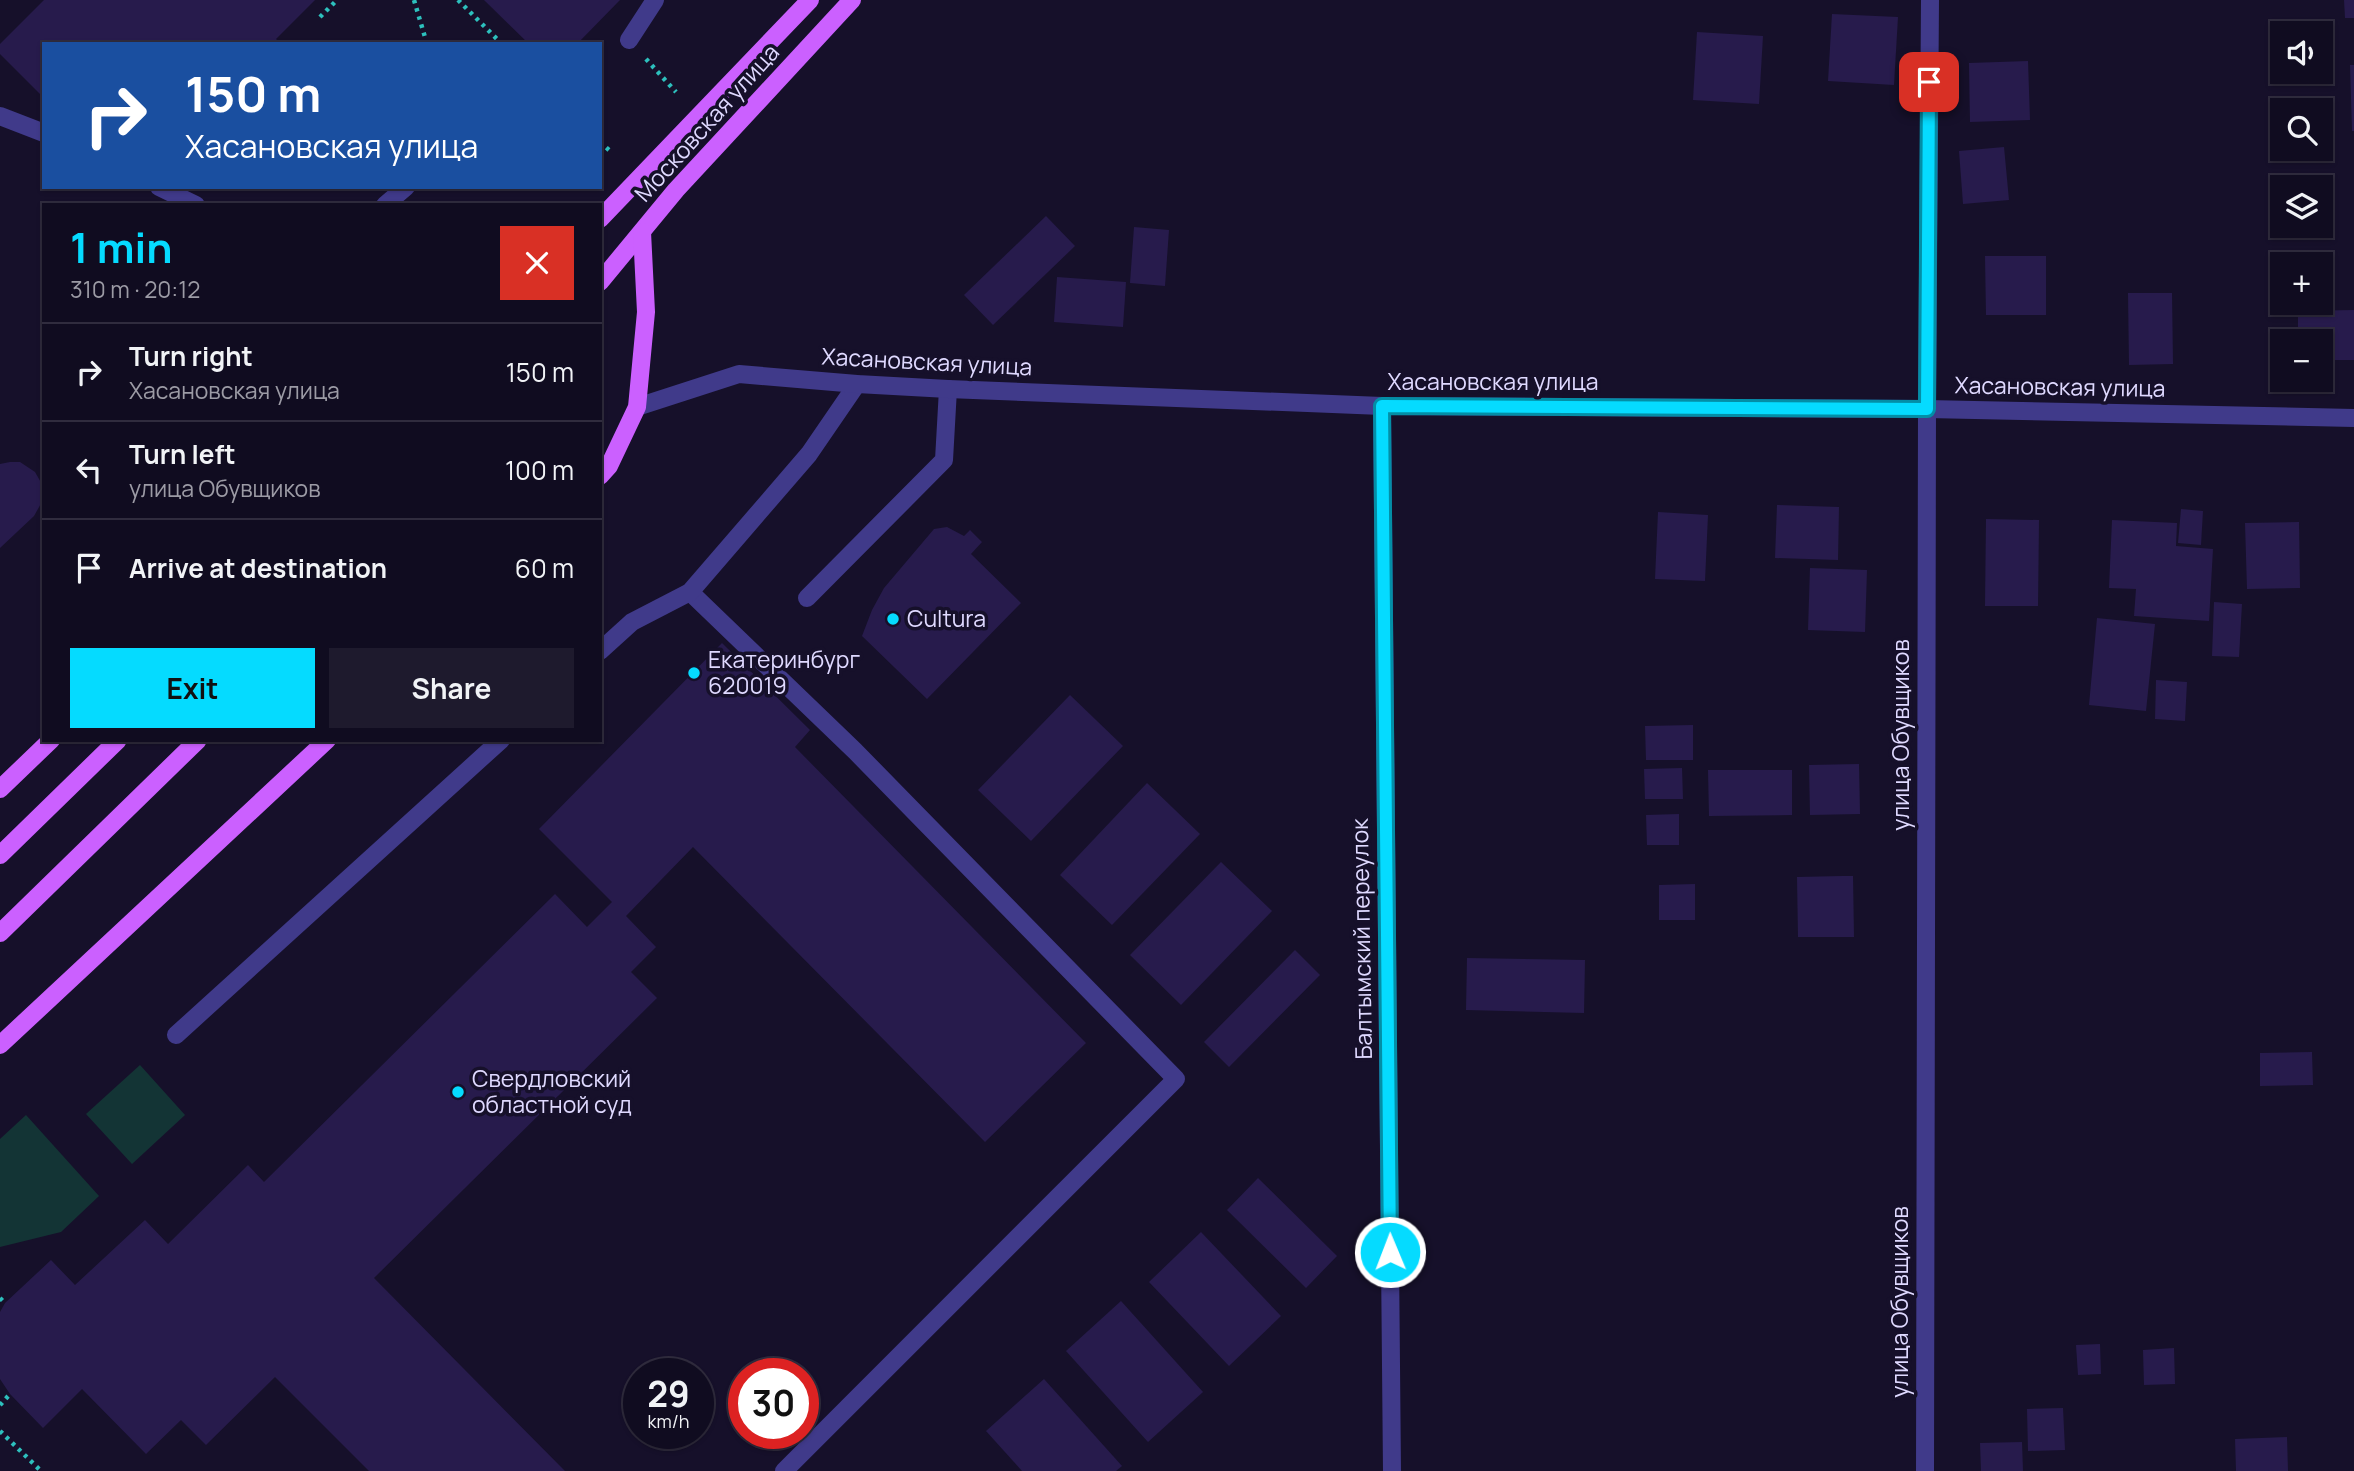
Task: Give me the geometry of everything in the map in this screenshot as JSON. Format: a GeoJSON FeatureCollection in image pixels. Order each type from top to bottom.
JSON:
{"type":"FeatureCollection","features":[{"type":"Feature","properties":{"kind":"main road","name":"Московская улица"},"geometry":{"type":"LineString","coordinates":[[602,217],[810,0]]}},
{"type":"Feature","properties":{"kind":"main road","name":"Московская улица"},"geometry":{"type":"LineString","coordinates":[[602,280],[676,190],[852,0]]}},
{"type":"Feature","properties":{"kind":"main road"},"geometry":{"type":"LineString","coordinates":[[602,474],[609,466],[637,407],[646,312],[642,232]]}},
{"type":"Feature","properties":{"kind":"main road"},"geometry":{"type":"LineString","coordinates":[[0,789],[49,742]]}},
{"type":"Feature","properties":{"kind":"main road"},"geometry":{"type":"LineString","coordinates":[[0,855],[116,742]]}},
{"type":"Feature","properties":{"kind":"main road"},"geometry":{"type":"LineString","coordinates":[[0,933],[196,742]]}},
{"type":"Feature","properties":{"kind":"main road"},"geometry":{"type":"LineString","coordinates":[[0,1045],[325,742]]}},
{"type":"Feature","properties":{"kind":"street"},"geometry":{"type":"LineString","coordinates":[[629,40],[655,0]]}},
{"type":"Feature","properties":{"kind":"street","name":"улица Обувщиков"},"geometry":{"type":"LineString","coordinates":[[1924,1471],[1930,0]]}},
{"type":"Feature","properties":{"kind":"street"},"geometry":{"type":"LineString","coordinates":[[0,116],[42,132]]}},
{"type":"Feature","properties":{"kind":"street"},"geometry":{"type":"LineString","coordinates":[[163,189],[192,203]]}},
{"type":"Feature","properties":{"kind":"street"},"geometry":{"type":"LineString","coordinates":[[387,203],[404,189]]}},
{"type":"Feature","properties":{"kind":"street","name":"Хасановская улица"},"geometry":{"type":"LineString","coordinates":[[637,407],[739,374],[948,389],[1382,406],[1927,409],[2354,418]]}},
{"type":"Feature","properties":{"kind":"street"},"geometry":{"type":"LineString","coordinates":[[602,649],[632,622],[690,592],[809,454],[857,384]]}},
{"type":"Feature","properties":{"kind":"street"},"geometry":{"type":"LineString","coordinates":[[807,598],[944,460],[948,389]]}},
{"type":"Feature","properties":{"kind":"street","name":"Балтымский переулок"},"geometry":{"type":"LineString","coordinates":[[1382,406],[1392,1471]]}},
{"type":"Feature","properties":{"kind":"street"},"geometry":{"type":"LineString","coordinates":[[690,592],[855,751],[1176,1079],[784,1471]]}},
{"type":"Feature","properties":{"kind":"street"},"geometry":{"type":"LineString","coordinates":[[176,1035],[499,742]]}},
{"type":"Feature","properties":{"kind":"path"},"geometry":{"type":"LineString","coordinates":[[320,17],[337,0]]}},
{"type":"Feature","properties":{"kind":"path"},"geometry":{"type":"LineString","coordinates":[[414,0],[426,42]]}},
{"type":"Feature","properties":{"kind":"path"},"geometry":{"type":"LineString","coordinates":[[458,0],[500,42]]}},
{"type":"Feature","properties":{"kind":"path"},"geometry":{"type":"LineString","coordinates":[[629,40],[676,92]]}},
{"type":"Feature","properties":{"kind":"path"},"geometry":{"type":"LineString","coordinates":[[602,144],[610,151]]}},
{"type":"Feature","properties":{"kind":"path"},"geometry":{"type":"LineString","coordinates":[[0,1298],[5,1303]]}},
{"type":"Feature","properties":{"kind":"path"},"geometry":{"type":"LineString","coordinates":[[0,1405],[10,1394]]}},
{"type":"Feature","properties":{"kind":"path"},"geometry":{"type":"LineString","coordinates":[[0,1431],[41,1471]]}},
{"type":"Feature","properties":{"kind":"green space"},"geometry":{"type":"Polygon","coordinates":[[[140,1065],[185,1115],[132,1164],[86,1114],[140,1065]]]}},
{"type":"Feature","properties":{"kind":"green space"},"geometry":{"type":"Polygon","coordinates":[[[26,1115],[99,1196],[61,1232],[0,1247],[0,1139],[26,1115]]]}},
{"type":"Feature","properties":{"kind":"building"},"geometry":{"type":"Polygon","coordinates":[[[44,0],[315,0],[276,39],[279,42],[42,42],[42,96],[0,54],[0,44],[44,0]]]}},
{"type":"Feature","properties":{"kind":"building"},"geometry":{"type":"Polygon","coordinates":[[[484,0],[620,0],[579,42],[527,42],[484,0]]]}},
{"type":"Feature","properties":{"kind":"building"},"geometry":{"type":"Polygon","coordinates":[[[2344,0],[2354,0],[2354,18],[2345,18],[2344,0]]]}},
{"type":"Feature","properties":{"kind":"building"},"geometry":{"type":"Polygon","coordinates":[[[1832,14],[1898,17],[1894,85],[1828,81],[1832,14]]]}},
{"type":"Feature","properties":{"kind":"building"},"geometry":{"type":"Polygon","coordinates":[[[1697,32],[1763,36],[1759,104],[1693,100],[1697,32]]]}},
{"type":"Feature","properties":{"kind":"building"},"geometry":{"type":"Polygon","coordinates":[[[2028,61],[2030,120],[1970,122],[1969,63],[2028,61]]]}},
{"type":"Feature","properties":{"kind":"building"},"geometry":{"type":"Polygon","coordinates":[[[2350,65],[2354,65],[2354,131],[2352,131],[2350,65]]]}},
{"type":"Feature","properties":{"kind":"building"},"geometry":{"type":"Polygon","coordinates":[[[2004,147],[2009,200],[1963,204],[1959,151],[2004,147]]]}},
{"type":"Feature","properties":{"kind":"building"},"geometry":{"type":"Polygon","coordinates":[[[1046,216],[1075,246],[993,325],[964,295],[1046,216]]]}},
{"type":"Feature","properties":{"kind":"building"},"geometry":{"type":"Polygon","coordinates":[[[1134,227],[1169,230],[1165,286],[1130,283],[1134,227]]]}},
{"type":"Feature","properties":{"kind":"building"},"geometry":{"type":"Polygon","coordinates":[[[1985,256],[2046,256],[2046,315],[1986,315],[1985,256]]]}},
{"type":"Feature","properties":{"kind":"building"},"geometry":{"type":"Polygon","coordinates":[[[1057,277],[1126,282],[1123,327],[1054,322],[1057,277]]]}},
{"type":"Feature","properties":{"kind":"building"},"geometry":{"type":"Polygon","coordinates":[[[2128,293],[2172,293],[2173,364],[2129,365],[2128,293]]]}},
{"type":"Feature","properties":{"kind":"building"},"geometry":{"type":"Polygon","coordinates":[[[2333,310],[2354,310],[2354,360],[2333,360],[2333,329],[2298,329],[2298,315],[2333,315],[2333,310]]]}},
{"type":"Feature","properties":{"kind":"building"},"geometry":{"type":"Polygon","coordinates":[[[20,462],[35,472],[42,484],[42,502],[34,516],[0,548],[0,464],[20,462]]]}},
{"type":"Feature","properties":{"kind":"building"},"geometry":{"type":"Polygon","coordinates":[[[1777,505],[1839,507],[1838,560],[1775,558],[1777,505]]]}},
{"type":"Feature","properties":{"kind":"building"},"geometry":{"type":"Polygon","coordinates":[[[2181,509],[2203,511],[2201,545],[2178,543],[2181,509]]]}},
{"type":"Feature","properties":{"kind":"building"},"geometry":{"type":"Polygon","coordinates":[[[1658,512],[1708,515],[1705,581],[1655,579],[1658,512]]]}},
{"type":"Feature","properties":{"kind":"building"},"geometry":{"type":"Polygon","coordinates":[[[1986,519],[2039,520],[2038,606],[1985,606],[1986,519]]]}},
{"type":"Feature","properties":{"kind":"building"},"geometry":{"type":"Polygon","coordinates":[[[2112,520],[2177,523],[2176,546],[2213,549],[2209,621],[2134,616],[2136,589],[2109,588],[2112,520]]]}},
{"type":"Feature","properties":{"kind":"building"},"geometry":{"type":"Polygon","coordinates":[[[2299,522],[2300,588],[2247,589],[2245,523],[2299,522]]]}},
{"type":"Feature","properties":{"kind":"building"},"geometry":{"type":"Polygon","coordinates":[[[947,527],[964,536],[970,530],[982,542],[971,554],[1021,603],[927,699],[862,636],[884,588],[934,529],[947,527]]]}},
{"type":"Feature","properties":{"kind":"building"},"geometry":{"type":"Polygon","coordinates":[[[1810,568],[1867,570],[1865,632],[1808,630],[1810,568]]]}},
{"type":"Feature","properties":{"kind":"building"},"geometry":{"type":"Polygon","coordinates":[[[2214,602],[2242,604],[2239,657],[2212,656],[2214,602]]]}},
{"type":"Feature","properties":{"kind":"building"},"geometry":{"type":"Polygon","coordinates":[[[2097,618],[2155,624],[2146,711],[2089,705],[2097,618]]]}},
{"type":"Feature","properties":{"kind":"building","name":"Свердловский областной суд"},"geometry":{"type":"Polygon","coordinates":[[[722,643],[810,730],[795,747],[1086,1043],[985,1142],[693,847],[626,916],[656,947],[631,972],[657,998],[374,1278],[565,1471],[369,1471],[275,1377],[206,1445],[181,1420],[146,1454],[82,1389],[43,1428],[10,1394],[0,1379],[0,1312],[5,1303],[51,1260],[75,1285],[145,1220],[168,1244],[248,1165],[264,1182],[555,894],[587,927],[612,902],[539,829],[722,643]]]}},
{"type":"Feature","properties":{"kind":"building"},"geometry":{"type":"Polygon","coordinates":[[[2156,680],[2187,682],[2185,721],[2155,719],[2156,680]]]}},
{"type":"Feature","properties":{"kind":"building"},"geometry":{"type":"Polygon","coordinates":[[[1070,695],[1123,746],[1031,841],[978,790],[1070,695]]]}},
{"type":"Feature","properties":{"kind":"building"},"geometry":{"type":"Polygon","coordinates":[[[1693,725],[1693,760],[1646,760],[1645,726],[1693,725]]]}},
{"type":"Feature","properties":{"kind":"building"},"geometry":{"type":"Polygon","coordinates":[[[1859,764],[1860,814],[1810,815],[1809,765],[1859,764]]]}},
{"type":"Feature","properties":{"kind":"building"},"geometry":{"type":"Polygon","coordinates":[[[1682,768],[1683,799],[1645,799],[1644,769],[1682,768]]]}},
{"type":"Feature","properties":{"kind":"building"},"geometry":{"type":"Polygon","coordinates":[[[1708,770],[1792,770],[1792,815],[1709,816],[1708,770]]]}},
{"type":"Feature","properties":{"kind":"building"},"geometry":{"type":"Polygon","coordinates":[[[1147,783],[1200,834],[1112,925],[1060,875],[1147,783]]]}},
{"type":"Feature","properties":{"kind":"building"},"geometry":{"type":"Polygon","coordinates":[[[1679,814],[1679,845],[1647,845],[1646,815],[1679,814]]]}},
{"type":"Feature","properties":{"kind":"building"},"geometry":{"type":"Polygon","coordinates":[[[1221,862],[1272,911],[1181,1005],[1130,955],[1221,862]]]}},
{"type":"Feature","properties":{"kind":"building"},"geometry":{"type":"Polygon","coordinates":[[[1853,876],[1854,937],[1798,937],[1797,877],[1853,876]]]}},
{"type":"Feature","properties":{"kind":"building"},"geometry":{"type":"Polygon","coordinates":[[[1695,884],[1695,920],[1659,920],[1659,885],[1695,884]]]}},
{"type":"Feature","properties":{"kind":"building"},"geometry":{"type":"Polygon","coordinates":[[[1295,950],[1320,975],[1229,1067],[1204,1042],[1295,950]]]}},
{"type":"Feature","properties":{"kind":"building"},"geometry":{"type":"Polygon","coordinates":[[[1467,958],[1585,960],[1584,1013],[1466,1010],[1467,958]]]}},
{"type":"Feature","properties":{"kind":"building"},"geometry":{"type":"Polygon","coordinates":[[[2312,1052],[2313,1085],[2260,1086],[2260,1053],[2312,1052]]]}},
{"type":"Feature","properties":{"kind":"building"},"geometry":{"type":"Polygon","coordinates":[[[1258,1178],[1337,1256],[1306,1288],[1227,1210],[1258,1178]]]}},
{"type":"Feature","properties":{"kind":"building"},"geometry":{"type":"Polygon","coordinates":[[[1201,1232],[1281,1316],[1229,1366],[1149,1282],[1201,1232]]]}},
{"type":"Feature","properties":{"kind":"building"},"geometry":{"type":"Polygon","coordinates":[[[1121,1301],[1203,1392],[1148,1442],[1066,1351],[1121,1301]]]}},
{"type":"Feature","properties":{"kind":"building"},"geometry":{"type":"Polygon","coordinates":[[[2100,1344],[2101,1374],[2078,1375],[2076,1345],[2100,1344]]]}},
{"type":"Feature","properties":{"kind":"building"},"geometry":{"type":"Polygon","coordinates":[[[2174,1348],[2175,1384],[2144,1385],[2143,1350],[2174,1348]]]}},
{"type":"Feature","properties":{"kind":"building"},"geometry":{"type":"Polygon","coordinates":[[[1044,1379],[1122,1466],[1116,1471],[1022,1471],[986,1431],[1044,1379]]]}},
{"type":"Feature","properties":{"kind":"building"},"geometry":{"type":"Polygon","coordinates":[[[2063,1408],[2065,1450],[2028,1451],[2027,1409],[2063,1408]]]}},
{"type":"Feature","properties":{"kind":"building"},"geometry":{"type":"Polygon","coordinates":[[[2287,1437],[2288,1471],[2236,1471],[2235,1439],[2287,1437]]]}},
{"type":"Feature","properties":{"kind":"building"},"geometry":{"type":"Polygon","coordinates":[[[2022,1442],[2023,1471],[1981,1471],[1980,1443],[2022,1442]]]}},
{"type":"Feature","properties":{"kind":"place","name":"Cultura"},"geometry":{"type":"Point","coordinates":[893,619]}},
{"type":"Feature","properties":{"kind":"place","name":"Екатеринбург 620019"},"geometry":{"type":"Point","coordinates":[694,673]}},
{"type":"Feature","properties":{"kind":"place","name":"Свердловский областной суд"},"geometry":{"type":"Point","coordinates":[458,1092]}},
{"type":"Feature","properties":{"kind":"route"},"geometry":{"type":"LineString","coordinates":[[1390,1252],[1382,406],[1927,409],[1929,82]]}}]}
